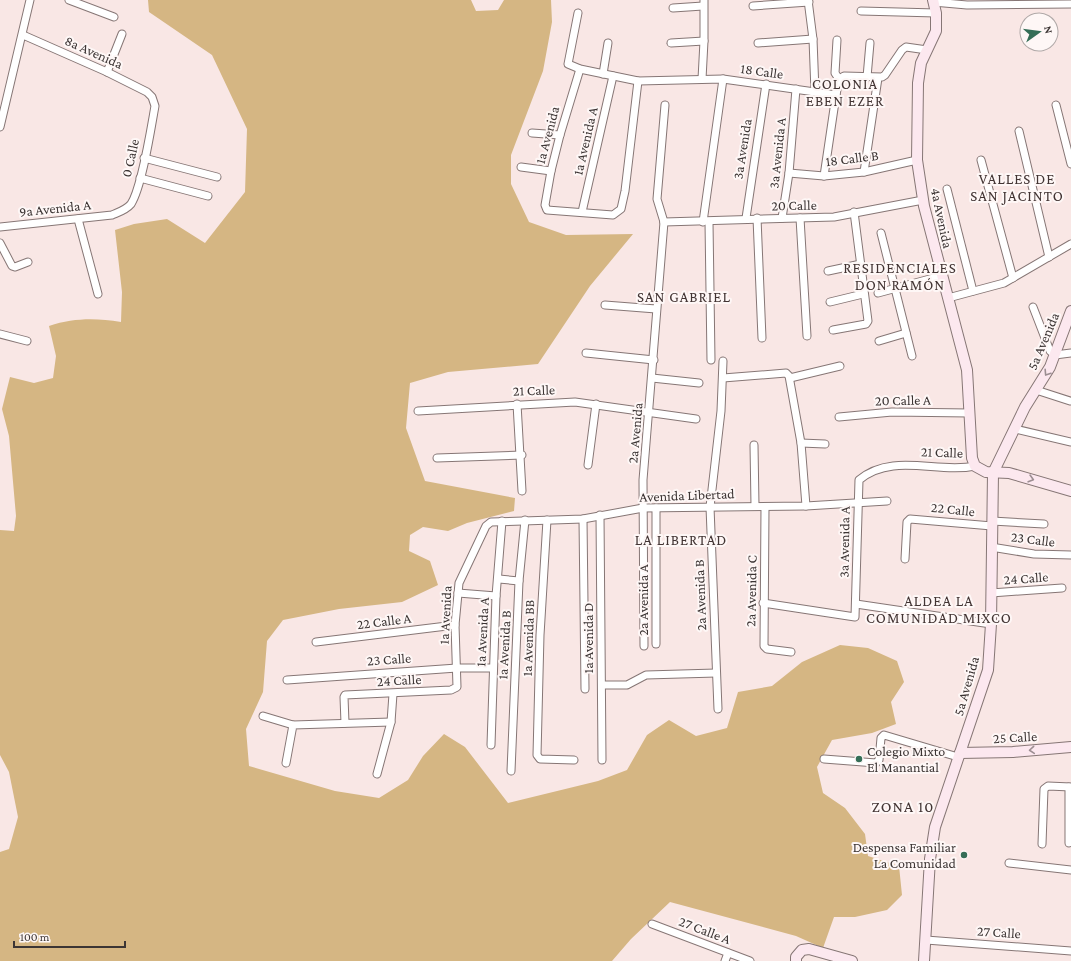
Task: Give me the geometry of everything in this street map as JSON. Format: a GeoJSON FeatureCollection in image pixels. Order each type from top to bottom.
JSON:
{"type":"FeatureCollection","features":[{"type":"Feature","properties":{"kind":"street"},"geometry":{"type":"LineString","coordinates":[[0,127],[23,35],[30,0]]}},
{"type":"Feature","properties":{"kind":"street"},"geometry":{"type":"LineString","coordinates":[[69,0],[114,17]]}},
{"type":"Feature","properties":{"kind":"street"},"geometry":{"type":"LineString","coordinates":[[933,1],[967,5],[1026,2],[1071,4],[1070,0]]}},
{"type":"Feature","properties":{"kind":"street"},"geometry":{"type":"LineString","coordinates":[[753,6],[808,1],[813,39],[815,92]]}},
{"type":"Feature","properties":{"kind":"street","name":"4a Avenida"},"geometry":{"type":"LineString","coordinates":[[933,1],[936,13],[936,31],[921,63],[918,83],[917,160],[923,200],[941,276],[967,370],[972,458],[975,466]]}},
{"type":"Feature","properties":{"kind":"street"},"geometry":{"type":"LineString","coordinates":[[672,8],[704,3],[702,79]]}},
{"type":"Feature","properties":{"kind":"street"},"geometry":{"type":"LineString","coordinates":[[861,11],[936,13]]}},
{"type":"Feature","properties":{"kind":"street","name":"18 Calle"},"geometry":{"type":"LineString","coordinates":[[578,13],[567,63],[580,69],[638,82],[723,79],[836,95]]}},
{"type":"Feature","properties":{"kind":"street"},"geometry":{"type":"LineString","coordinates":[[107,72],[122,34]]}},
{"type":"Feature","properties":{"kind":"street","name":"8a Avenida"},"geometry":{"type":"LineString","coordinates":[[23,35],[107,72],[147,92],[152,97]]}},
{"type":"Feature","properties":{"kind":"street"},"geometry":{"type":"LineString","coordinates":[[758,43],[813,39]]}},
{"type":"Feature","properties":{"kind":"street"},"geometry":{"type":"LineString","coordinates":[[837,40],[835,73],[840,79]]}},
{"type":"Feature","properties":{"kind":"street"},"geometry":{"type":"LineString","coordinates":[[671,43],[704,41]]}},
{"type":"Feature","properties":{"kind":"street"},"geometry":{"type":"LineString","coordinates":[[603,74],[608,43]]}},
{"type":"Feature","properties":{"kind":"street"},"geometry":{"type":"LineString","coordinates":[[867,76],[870,43]]}},
{"type":"Feature","properties":{"kind":"street"},"geometry":{"type":"LineString","coordinates":[[840,79],[850,75],[878,78],[885,75],[902,50],[906,47],[927,50]]}},
{"type":"Feature","properties":{"kind":"street","name":"1a Avenida"},"geometry":{"type":"LineString","coordinates":[[580,69],[560,135],[551,171],[545,209],[582,212]]}},
{"type":"Feature","properties":{"kind":"street","name":"1a Avenida A"},"geometry":{"type":"LineString","coordinates":[[582,212],[613,76]]}},
{"type":"Feature","properties":{"kind":"street"},"geometry":{"type":"LineString","coordinates":[[864,172],[878,78]]}},
{"type":"Feature","properties":{"kind":"street"},"geometry":{"type":"LineString","coordinates":[[711,360],[706,222],[723,79]]}},
{"type":"Feature","properties":{"kind":"street"},"geometry":{"type":"LineString","coordinates":[[824,176],[836,95],[840,79]]}},
{"type":"Feature","properties":{"kind":"street"},"geometry":{"type":"LineString","coordinates":[[582,212],[616,214],[621,209],[625,191],[638,82]]}},
{"type":"Feature","properties":{"kind":"street","name":"3a Avenida"},"geometry":{"type":"LineString","coordinates":[[746,218],[766,84]]}},
{"type":"Feature","properties":{"kind":"street","name":"3a Avenida A"},"geometry":{"type":"LineString","coordinates":[[782,218],[789,173],[796,89]]}},
{"type":"Feature","properties":{"kind":"street","name":"0 Calle"},"geometry":{"type":"LineString","coordinates":[[112,215],[123,210],[130,204],[140,178],[155,106],[152,97]]}},
{"type":"Feature","properties":{"kind":"street"},"geometry":{"type":"LineString","coordinates":[[664,222],[658,207],[657,199],[665,105]]}},
{"type":"Feature","properties":{"kind":"street"},"geometry":{"type":"LineString","coordinates":[[1056,105],[1071,164]]}},
{"type":"Feature","properties":{"kind":"street"},"geometry":{"type":"LineString","coordinates":[[1019,131],[1049,257]]}},
{"type":"Feature","properties":{"kind":"street"},"geometry":{"type":"LineString","coordinates":[[532,133],[560,135]]}},
{"type":"Feature","properties":{"kind":"street"},"geometry":{"type":"LineString","coordinates":[[144,158],[217,177]]}},
{"type":"Feature","properties":{"kind":"street","name":"18 Calle B"},"geometry":{"type":"LineString","coordinates":[[789,173],[824,176],[864,172],[917,160]]}},
{"type":"Feature","properties":{"kind":"street"},"geometry":{"type":"LineString","coordinates":[[981,160],[1013,278]]}},
{"type":"Feature","properties":{"kind":"street"},"geometry":{"type":"LineString","coordinates":[[521,167],[551,171]]}},
{"type":"Feature","properties":{"kind":"street"},"geometry":{"type":"LineString","coordinates":[[140,178],[208,196]]}},
{"type":"Feature","properties":{"kind":"street"},"geometry":{"type":"LineString","coordinates":[[947,190],[973,291]]}},
{"type":"Feature","properties":{"kind":"street","name":"20 Calle"},"geometry":{"type":"LineString","coordinates":[[664,222],[706,222],[746,218],[834,217],[923,200]]}},
{"type":"Feature","properties":{"kind":"street"},"geometry":{"type":"LineString","coordinates":[[833,330],[867,323],[854,212]]}},
{"type":"Feature","properties":{"kind":"street","name":"9a Avenida A"},"geometry":{"type":"LineString","coordinates":[[0,228],[112,215]]}},
{"type":"Feature","properties":{"kind":"street"},"geometry":{"type":"LineString","coordinates":[[756,218],[762,338]]}},
{"type":"Feature","properties":{"kind":"street"},"geometry":{"type":"LineString","coordinates":[[800,218],[807,336]]}},
{"type":"Feature","properties":{"kind":"street"},"geometry":{"type":"LineString","coordinates":[[78,219],[98,294]]}},
{"type":"Feature","properties":{"kind":"street","name":"2a Avenida"},"geometry":{"type":"LineString","coordinates":[[644,646],[643,480],[650,412],[656,309],[664,222]]}},
{"type":"Feature","properties":{"kind":"street"},"geometry":{"type":"LineString","coordinates":[[881,233],[912,356]]}},
{"type":"Feature","properties":{"kind":"street"},"geometry":{"type":"LineString","coordinates":[[0,243],[12,266],[28,262]]}},
{"type":"Feature","properties":{"kind":"street"},"geometry":{"type":"LineString","coordinates":[[948,298],[993,287],[1013,278],[1071,244]]}},
{"type":"Feature","properties":{"kind":"street"},"geometry":{"type":"LineString","coordinates":[[828,271],[861,264]]}},
{"type":"Feature","properties":{"kind":"street"},"geometry":{"type":"LineString","coordinates":[[878,293],[941,276]]}},
{"type":"Feature","properties":{"kind":"street"},"geometry":{"type":"LineString","coordinates":[[830,302],[863,294]]}},
{"type":"Feature","properties":{"kind":"street"},"geometry":{"type":"LineString","coordinates":[[605,306],[656,309]]}},
{"type":"Feature","properties":{"kind":"street"},"geometry":{"type":"LineString","coordinates":[[1034,308],[1050,351],[1055,354],[1071,353]]}},
{"type":"Feature","properties":{"kind":"street","name":"5a Avenida"},"geometry":{"type":"LineString","coordinates":[[924,961],[930,859],[935,827],[988,670],[991,624],[993,473],[1025,407],[1050,367],[1070,317]]}},
{"type":"Feature","properties":{"kind":"street"},"geometry":{"type":"LineString","coordinates":[[880,341],[906,333]]}},
{"type":"Feature","properties":{"kind":"street"},"geometry":{"type":"LineString","coordinates":[[0,334],[27,341]]}},
{"type":"Feature","properties":{"kind":"street"},"geometry":{"type":"LineString","coordinates":[[586,354],[654,360]]}},
{"type":"Feature","properties":{"kind":"street","name":"2a Avenida B"},"geometry":{"type":"LineString","coordinates":[[718,709],[710,507],[723,378],[723,361]]}},
{"type":"Feature","properties":{"kind":"street"},"geometry":{"type":"LineString","coordinates":[[723,378],[789,376],[840,366]]}},
{"type":"Feature","properties":{"kind":"street"},"geometry":{"type":"LineString","coordinates":[[789,376],[801,443],[806,506]]}},
{"type":"Feature","properties":{"kind":"street"},"geometry":{"type":"LineString","coordinates":[[652,378],[699,383]]}},
{"type":"Feature","properties":{"kind":"street"},"geometry":{"type":"LineString","coordinates":[[1036,390],[1070,401]]}},
{"type":"Feature","properties":{"kind":"street","name":"21 Calle"},"geometry":{"type":"LineString","coordinates":[[418,411],[517,404],[575,402],[696,419]]}},
{"type":"Feature","properties":{"kind":"street"},"geometry":{"type":"LineString","coordinates":[[517,404],[522,455],[522,491]]}},
{"type":"Feature","properties":{"kind":"street"},"geometry":{"type":"LineString","coordinates":[[588,465],[596,404]]}},
{"type":"Feature","properties":{"kind":"street","name":"20 Calle A"},"geometry":{"type":"LineString","coordinates":[[839,416],[892,412],[969,413]]}},
{"type":"Feature","properties":{"kind":"street"},"geometry":{"type":"LineString","coordinates":[[1015,428],[1071,442]]}},
{"type":"Feature","properties":{"kind":"street"},"geometry":{"type":"LineString","coordinates":[[801,443],[825,444]]}},
{"type":"Feature","properties":{"kind":"street"},"geometry":{"type":"LineString","coordinates":[[754,445],[755,506]]}},
{"type":"Feature","properties":{"kind":"street"},"geometry":{"type":"LineString","coordinates":[[436,458],[522,455]]}},
{"type":"Feature","properties":{"kind":"street","name":"21 Calle"},"geometry":{"type":"LineString","coordinates":[[859,480],[876,471],[908,465],[964,468],[975,466],[980,470],[993,473],[1009,473],[1071,491]]}},
{"type":"Feature","properties":{"kind":"street","name":"3a Avenida A"},"geometry":{"type":"LineString","coordinates":[[856,604],[859,480]]}},
{"type":"Feature","properties":{"kind":"street","name":"Avenida Libertad"},"geometry":{"type":"LineString","coordinates":[[488,524],[502,520],[583,518],[643,508],[806,506],[887,501]]}},
{"type":"Feature","properties":{"kind":"street","name":"2a Avenida C"},"geometry":{"type":"LineString","coordinates":[[766,507],[763,603],[765,648],[791,652]]}},
{"type":"Feature","properties":{"kind":"street","name":"2a Avenida A"},"geometry":{"type":"LineString","coordinates":[[656,508],[656,644]]}},
{"type":"Feature","properties":{"kind":"street","name":"1a Avenida D"},"geometry":{"type":"LineString","coordinates":[[600,515],[602,760]]}},
{"type":"Feature","properties":{"kind":"street"},"geometry":{"type":"LineString","coordinates":[[583,518],[584,689]]}},
{"type":"Feature","properties":{"kind":"street","name":"22 Calle"},"geometry":{"type":"LineString","coordinates":[[906,559],[907,522],[910,519],[992,524],[1044,524]]}},
{"type":"Feature","properties":{"kind":"street","name":"1a Avenida A"},"geometry":{"type":"LineString","coordinates":[[491,745],[496,596],[502,520]]}},
{"type":"Feature","properties":{"kind":"street","name":"1a Avenida B"},"geometry":{"type":"LineString","coordinates":[[511,771],[520,581],[525,520]]}},
{"type":"Feature","properties":{"kind":"street","name":"1a Avenida BB"},"geometry":{"type":"LineString","coordinates":[[548,520],[540,635],[538,757],[574,760]]}},
{"type":"Feature","properties":{"kind":"street","name":"1a Avenida"},"geometry":{"type":"LineString","coordinates":[[455,690],[457,688],[457,668],[455,625],[460,578],[488,524]]}},
{"type":"Feature","properties":{"kind":"street","name":"23 Calle"},"geometry":{"type":"LineString","coordinates":[[991,547],[1034,554],[1071,555]]}},
{"type":"Feature","properties":{"kind":"street"},"geometry":{"type":"LineString","coordinates":[[498,579],[520,581]]}},
{"type":"Feature","properties":{"kind":"street","name":"24 Calle"},"geometry":{"type":"LineString","coordinates":[[991,593],[1062,588]]}},
{"type":"Feature","properties":{"kind":"street"},"geometry":{"type":"LineString","coordinates":[[458,593],[496,596]]}},
{"type":"Feature","properties":{"kind":"street"},"geometry":{"type":"LineString","coordinates":[[763,603],[853,618],[855,616],[856,604],[991,624]]}},
{"type":"Feature","properties":{"kind":"street","name":"22 Calle A"},"geometry":{"type":"LineString","coordinates":[[316,642],[455,625]]}},
{"type":"Feature","properties":{"kind":"street","name":"23 Calle"},"geometry":{"type":"LineString","coordinates":[[287,680],[457,668],[493,668]]}},
{"type":"Feature","properties":{"kind":"street"},"geometry":{"type":"LineString","coordinates":[[602,685],[627,685],[646,675],[716,672]]}},
{"type":"Feature","properties":{"kind":"street","name":"24 Calle"},"geometry":{"type":"LineString","coordinates":[[345,723],[345,695],[455,690]]}},
{"type":"Feature","properties":{"kind":"street"},"geometry":{"type":"LineString","coordinates":[[377,774],[391,722],[393,694]]}},
{"type":"Feature","properties":{"kind":"street"},"geometry":{"type":"LineString","coordinates":[[263,716],[293,725],[391,722]]}},
{"type":"Feature","properties":{"kind":"street"},"geometry":{"type":"LineString","coordinates":[[286,763],[293,725]]}},
{"type":"Feature","properties":{"kind":"street","name":"25 Calle"},"geometry":{"type":"LineString","coordinates":[[824,759],[878,762],[882,736],[959,755],[1071,747]]}},
{"type":"Feature","properties":{"kind":"street"},"geometry":{"type":"LineString","coordinates":[[1042,844],[1044,789],[1048,786],[1070,787],[1069,842]]}},
{"type":"Feature","properties":{"kind":"street"},"geometry":{"type":"LineString","coordinates":[[1009,863],[1071,870]]}},
{"type":"Feature","properties":{"kind":"street","name":"27 Calle A"},"geometry":{"type":"LineString","coordinates":[[652,924],[750,961]]}},
{"type":"Feature","properties":{"kind":"street","name":"27 Calle"},"geometry":{"type":"LineString","coordinates":[[926,940],[1071,951]]}},
{"type":"Feature","properties":{"kind":"street"},"geometry":{"type":"LineString","coordinates":[[796,961],[796,957],[802,950],[809,949],[852,961]]}},
{"type":"Feature","properties":{"kind":"street"},"geometry":{"type":"LineString","coordinates":[[725,961],[728,953]]}},
{"type":"Feature","properties":{"kind":"shaded area"},"geometry":{"type":"Polygon","coordinates":[[[148,0],[471,0],[476,11],[498,10],[504,0],[551,0],[552,22],[543,71],[511,155],[511,184],[529,222],[566,235],[633,234],[590,286],[538,364],[448,372],[410,383],[406,428],[425,481],[515,498],[514,511],[467,523],[448,531],[423,527],[410,535],[409,551],[430,561],[438,585],[402,602],[339,609],[283,620],[267,641],[263,692],[246,729],[249,766],[335,791],[379,798],[408,780],[423,756],[444,734],[465,747],[508,803],[598,781],[627,770],[647,735],[669,720],[696,736],[727,728],[738,692],[772,686],[802,662],[840,645],[868,648],[897,661],[904,682],[891,702],[896,724],[872,733],[832,740],[817,767],[823,793],[845,808],[865,834],[868,856],[899,866],[902,895],[887,910],[855,917],[834,917],[823,948],[796,936],[670,902],[631,939],[612,961],[0,961],[0,852],[9,849],[18,817],[9,772],[0,755],[0,530],[14,531],[16,516],[9,436],[2,409],[10,377],[34,383],[53,378],[56,356],[49,326],[67,321],[85,320],[121,322],[122,292],[115,230],[134,224],[167,219],[205,243],[245,192],[247,129],[212,55],[149,12],[148,0]]]}},
{"type":"Feature","properties":{"kind":"place","name":"Colegio Mixto El Manantial"},"geometry":{"type":"Point","coordinates":[859,759]}},
{"type":"Feature","properties":{"kind":"place","name":"Despensa Familiar La Comunidad"},"geometry":{"type":"Point","coordinates":[964,855]}},
{"type":"Feature","properties":{"kind":"district","name":"COLONIA EBEN EZER"},"geometry":{"type":"Point","coordinates":[845,92]}},
{"type":"Feature","properties":{"kind":"district","name":"VALLES DE SAN JACINTO"},"geometry":{"type":"Point","coordinates":[1017,188]}},
{"type":"Feature","properties":{"kind":"district","name":"RESIDENCIALES DON RAMÓN"},"geometry":{"type":"Point","coordinates":[900,276]}},
{"type":"Feature","properties":{"kind":"district","name":"SAN GABRIEL"},"geometry":{"type":"Point","coordinates":[684,297]}},
{"type":"Feature","properties":{"kind":"district","name":"LA LIBERTAD"},"geometry":{"type":"Point","coordinates":[681,540]}},
{"type":"Feature","properties":{"kind":"district","name":"ALDEA LA COMUNIDAD MIXCO"},"geometry":{"type":"Point","coordinates":[939,610]}},
{"type":"Feature","properties":{"kind":"district","name":"ZONA 10"},"geometry":{"type":"Point","coordinates":[903,806]}}]}
